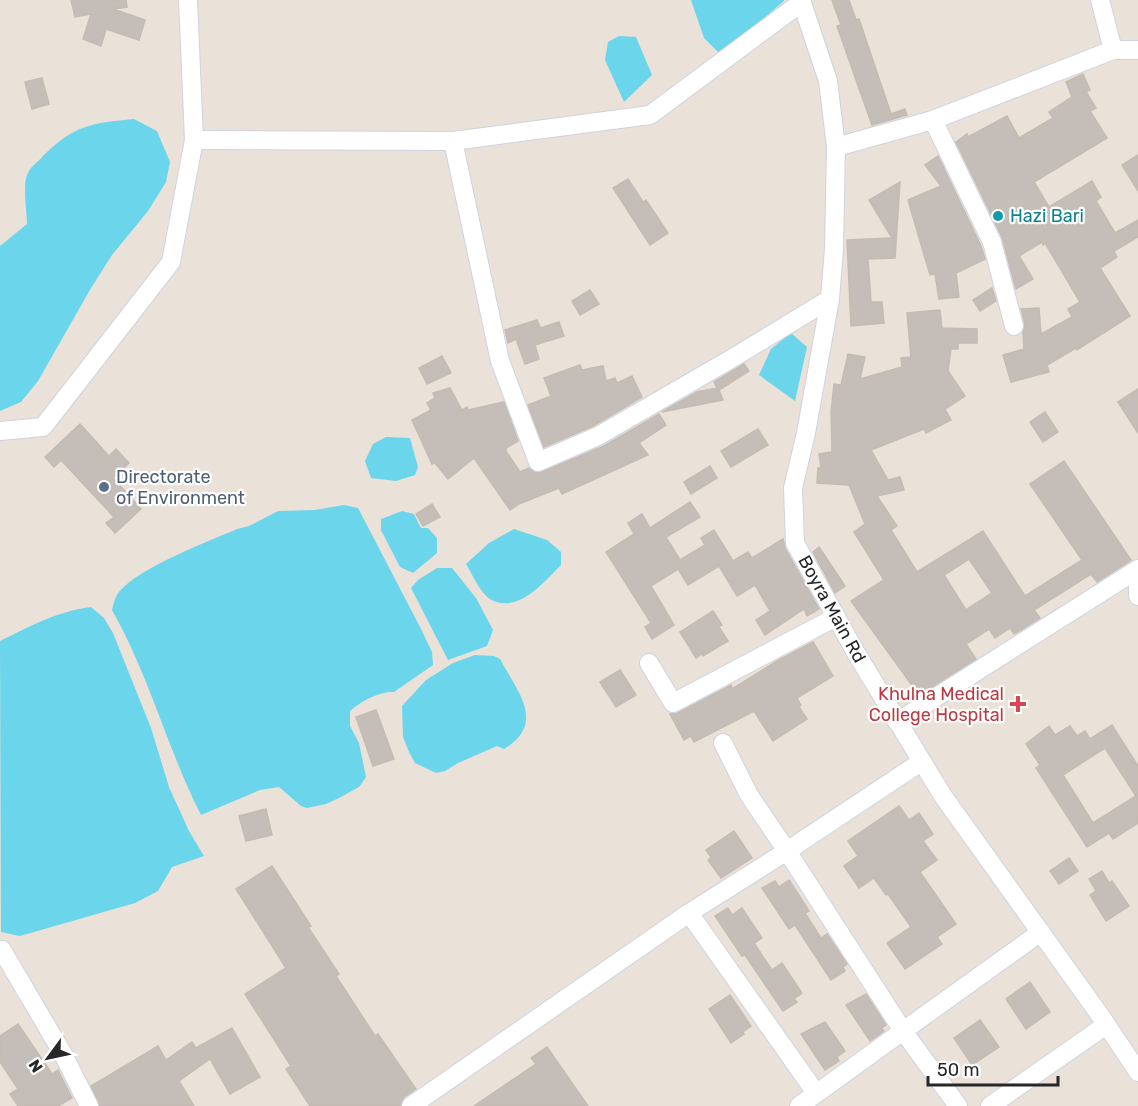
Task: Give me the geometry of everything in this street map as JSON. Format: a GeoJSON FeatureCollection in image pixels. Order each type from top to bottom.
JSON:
{"type":"FeatureCollection","features":[{"type":"Feature","properties":{"kind":"street"},"geometry":{"type":"LineString","coordinates":[[0,431],[43,428],[171,262],[194,140],[188,0]]}},
{"type":"Feature","properties":{"kind":"street"},"geometry":{"type":"LineString","coordinates":[[1100,0],[1113,50]]}},
{"type":"Feature","properties":{"kind":"street"},"geometry":{"type":"LineString","coordinates":[[194,140],[453,141],[650,115],[801,1]]}},
{"type":"Feature","properties":{"kind":"street","name":"Boyra Main Rd"},"geometry":{"type":"LineString","coordinates":[[801,1],[828,81],[836,147],[834,249],[830,299],[794,488],[795,543],[897,723],[943,796],[1138,1072]]}},
{"type":"Feature","properties":{"kind":"street"},"geometry":{"type":"LineString","coordinates":[[836,147],[933,120],[1113,50],[1138,50]]}},
{"type":"Feature","properties":{"kind":"street"},"geometry":{"type":"LineString","coordinates":[[933,120],[992,242],[1014,326]]}},
{"type":"Feature","properties":{"kind":"street"},"geometry":{"type":"LineString","coordinates":[[453,141],[500,361],[538,462],[598,436],[830,299]]}},
{"type":"Feature","properties":{"kind":"street"},"geometry":{"type":"LineString","coordinates":[[897,723],[1138,569]]}},
{"type":"Feature","properties":{"kind":"street"},"geometry":{"type":"LineString","coordinates":[[1138,581],[1138,596]]}},
{"type":"Feature","properties":{"kind":"street"},"geometry":{"type":"LineString","coordinates":[[649,663],[673,703],[836,617]]}},
{"type":"Feature","properties":{"kind":"street"},"geometry":{"type":"LineString","coordinates":[[723,742],[749,795],[903,1030],[958,1106]]}},
{"type":"Feature","properties":{"kind":"street"},"geometry":{"type":"LineString","coordinates":[[411,1106],[689,913],[921,762]]}},
{"type":"Feature","properties":{"kind":"street"},"geometry":{"type":"LineString","coordinates":[[689,913],[816,1093]]}},
{"type":"Feature","properties":{"kind":"street"},"geometry":{"type":"LineString","coordinates":[[800,1106],[1041,933]]}},
{"type":"Feature","properties":{"kind":"street"},"geometry":{"type":"LineString","coordinates":[[0,950],[63,1054],[89,1106]]}},
{"type":"Feature","properties":{"kind":"street"},"geometry":{"type":"LineString","coordinates":[[990,1106],[1106,1025]]}},
{"type":"Feature","properties":{"kind":"water"},"geometry":{"type":"Polygon","coordinates":[[[691,0],[784,1],[721,55],[704,38],[691,0]]]}},
{"type":"Feature","properties":{"kind":"water"},"geometry":{"type":"Polygon","coordinates":[[[619,36],[636,37],[652,75],[624,102],[605,60],[608,42],[619,36]]]}},
{"type":"Feature","properties":{"kind":"water"},"geometry":{"type":"Polygon","coordinates":[[[134,119],[157,131],[170,162],[166,182],[148,211],[112,255],[38,381],[21,402],[0,411],[0,246],[27,224],[25,191],[28,173],[54,146],[74,132],[95,124],[134,119]]]}},
{"type":"Feature","properties":{"kind":"water"},"geometry":{"type":"Polygon","coordinates":[[[791,333],[807,347],[795,401],[759,375],[771,349],[791,333]]]}},
{"type":"Feature","properties":{"kind":"water"},"geometry":{"type":"Polygon","coordinates":[[[386,437],[410,438],[418,467],[415,475],[396,481],[371,478],[365,461],[373,444],[386,437]]]}},
{"type":"Feature","properties":{"kind":"water"},"geometry":{"type":"Polygon","coordinates":[[[344,505],[358,508],[432,652],[433,665],[394,692],[382,693],[370,698],[350,711],[350,726],[359,743],[366,777],[359,787],[326,804],[307,808],[301,806],[279,787],[260,790],[201,815],[137,660],[112,610],[116,597],[124,587],[153,567],[237,529],[249,526],[278,511],[315,510],[344,505]]]}},
{"type":"Feature","properties":{"kind":"water"},"geometry":{"type":"Polygon","coordinates":[[[402,511],[414,514],[421,528],[428,528],[437,538],[437,553],[413,573],[400,567],[381,530],[381,519],[402,511]]]}},
{"type":"Feature","properties":{"kind":"water"},"geometry":{"type":"Polygon","coordinates":[[[514,529],[547,540],[561,552],[561,565],[540,586],[522,599],[504,603],[494,601],[485,595],[466,564],[489,543],[514,529]]]}},
{"type":"Feature","properties":{"kind":"water"},"geometry":{"type":"Polygon","coordinates":[[[437,568],[452,568],[476,598],[493,630],[487,646],[448,660],[411,588],[418,580],[437,568]]]}},
{"type":"Feature","properties":{"kind":"water"},"geometry":{"type":"Polygon","coordinates":[[[91,607],[104,618],[113,633],[151,728],[169,787],[189,831],[204,856],[172,867],[158,891],[135,903],[20,936],[1,932],[0,641],[55,616],[91,607]]]}},
{"type":"Feature","properties":{"kind":"water"},"geometry":{"type":"Polygon","coordinates":[[[475,655],[494,656],[500,659],[524,706],[526,718],[524,728],[517,739],[504,749],[497,746],[445,771],[436,773],[415,763],[409,752],[403,737],[402,706],[426,680],[453,663],[475,655]]]}},
{"type":"Feature","properties":{"kind":"building"},"geometry":{"type":"Polygon","coordinates":[[[71,0],[126,0],[127,7],[113,9],[145,20],[139,40],[106,29],[101,46],[83,39],[91,14],[75,17],[71,0]]]}},
{"type":"Feature","properties":{"kind":"building"},"geometry":{"type":"Polygon","coordinates":[[[832,0],[849,0],[856,20],[859,19],[891,114],[905,109],[907,115],[872,125],[837,26],[841,25],[832,0]]]}},
{"type":"Feature","properties":{"kind":"building"},"geometry":{"type":"Polygon","coordinates":[[[1083,74],[1090,90],[1086,92],[1096,108],[1090,111],[1107,138],[1034,182],[1049,207],[1092,181],[1101,197],[1096,201],[1115,233],[1138,220],[1138,237],[1114,251],[1117,257],[1100,268],[1130,316],[1077,350],[1076,348],[1047,365],[1049,372],[1011,382],[1003,355],[1024,349],[1025,324],[1021,309],[1039,308],[1041,334],[1072,317],[1068,309],[1080,302],[1045,243],[1043,245],[1042,242],[1019,256],[1033,279],[1016,289],[1002,237],[956,142],[967,134],[968,137],[1007,116],[1019,138],[1053,118],[1049,112],[1072,97],[1066,82],[1083,74]]]}},
{"type":"Feature","properties":{"kind":"building"},"geometry":{"type":"Polygon","coordinates":[[[42,78],[49,104],[32,109],[25,82],[42,78]]]}},
{"type":"Feature","properties":{"kind":"building"},"geometry":{"type":"Polygon","coordinates":[[[1138,155],[1138,191],[1122,165],[1138,155]]]}},
{"type":"Feature","properties":{"kind":"building"},"geometry":{"type":"Polygon","coordinates":[[[938,156],[985,259],[956,273],[959,297],[939,299],[935,274],[930,275],[908,200],[941,186],[925,165],[938,156]]]}},
{"type":"Feature","properties":{"kind":"building"},"geometry":{"type":"Polygon","coordinates":[[[628,179],[643,202],[646,200],[668,233],[650,245],[613,188],[628,179]]]}},
{"type":"Feature","properties":{"kind":"building"},"geometry":{"type":"Polygon","coordinates":[[[900,182],[895,258],[868,259],[871,302],[882,302],[884,323],[851,326],[847,240],[892,238],[869,200],[900,182]]]}},
{"type":"Feature","properties":{"kind":"building"},"geometry":{"type":"Polygon","coordinates":[[[992,288],[996,301],[980,311],[973,300],[992,288]]]}},
{"type":"Feature","properties":{"kind":"building"},"geometry":{"type":"Polygon","coordinates":[[[590,290],[599,304],[580,315],[572,301],[590,290]]]}},
{"type":"Feature","properties":{"kind":"building"},"geometry":{"type":"Polygon","coordinates":[[[940,310],[942,328],[977,329],[977,343],[958,343],[958,349],[951,349],[948,371],[965,396],[945,409],[951,420],[926,433],[924,429],[871,450],[888,480],[900,477],[904,490],[877,496],[897,526],[891,530],[917,572],[983,531],[1025,596],[1082,560],[1030,484],[1064,461],[1131,560],[1097,582],[1091,574],[1034,610],[1040,618],[1014,634],[1010,628],[995,638],[989,629],[966,644],[976,659],[919,695],[851,601],[884,580],[854,532],[865,524],[849,485],[817,483],[818,468],[821,468],[819,454],[832,452],[831,412],[834,384],[841,385],[848,354],[865,357],[860,379],[902,367],[901,358],[911,357],[907,313],[940,310]],[[969,559],[944,575],[966,610],[992,593],[969,559]]]}},
{"type":"Feature","properties":{"kind":"building"},"geometry":{"type":"Polygon","coordinates":[[[537,320],[540,327],[537,329],[559,322],[564,336],[535,345],[539,359],[525,364],[516,339],[508,343],[505,330],[537,320]]]}},
{"type":"Feature","properties":{"kind":"building"},"geometry":{"type":"Polygon","coordinates":[[[442,356],[451,373],[427,384],[419,368],[442,356]]]}},
{"type":"Feature","properties":{"kind":"building"},"geometry":{"type":"Polygon","coordinates":[[[744,364],[749,371],[719,390],[723,400],[662,412],[697,392],[717,388],[714,382],[744,364]]]}},
{"type":"Feature","properties":{"kind":"building"},"geometry":{"type":"Polygon","coordinates":[[[580,365],[582,370],[603,366],[606,381],[615,378],[617,383],[632,376],[642,397],[593,426],[544,447],[528,405],[551,396],[544,378],[580,365]]]}},
{"type":"Feature","properties":{"kind":"building"},"geometry":{"type":"Polygon","coordinates":[[[450,388],[462,410],[467,407],[468,410],[504,402],[518,441],[506,448],[506,451],[520,472],[529,468],[536,473],[542,472],[604,446],[659,414],[666,425],[639,443],[648,455],[562,494],[559,488],[510,510],[474,458],[448,479],[435,463],[432,464],[412,420],[431,410],[427,403],[435,398],[433,393],[450,388]]]}},
{"type":"Feature","properties":{"kind":"building"},"geometry":{"type":"Polygon","coordinates":[[[1138,389],[1138,433],[1118,402],[1138,389]]]}},
{"type":"Feature","properties":{"kind":"building"},"geometry":{"type":"Polygon","coordinates":[[[1045,412],[1058,432],[1043,442],[1030,422],[1045,412]]]}},
{"type":"Feature","properties":{"kind":"building","name":"Directorate of Environment"},"geometry":{"type":"Polygon","coordinates":[[[80,424],[109,456],[116,449],[129,463],[113,478],[141,509],[115,533],[106,523],[114,517],[61,460],[54,467],[45,457],[80,424]]]}},
{"type":"Feature","properties":{"kind":"building"},"geometry":{"type":"Polygon","coordinates":[[[758,429],[768,445],[731,467],[721,451],[758,429]]]}},
{"type":"Feature","properties":{"kind":"building"},"geometry":{"type":"Polygon","coordinates":[[[710,466],[717,478],[691,494],[684,482],[710,466]]]}},
{"type":"Feature","properties":{"kind":"building"},"geometry":{"type":"Polygon","coordinates":[[[690,502],[700,517],[666,537],[680,560],[705,545],[701,538],[714,530],[733,561],[748,552],[752,558],[783,539],[785,548],[819,609],[807,616],[804,609],[765,635],[756,620],[770,611],[755,585],[737,596],[719,566],[688,585],[678,569],[651,586],[674,625],[652,639],[645,627],[651,623],[606,552],[634,534],[628,523],[642,514],[650,528],[690,502]]]}},
{"type":"Feature","properties":{"kind":"building"},"geometry":{"type":"Polygon","coordinates":[[[432,504],[440,517],[423,526],[416,514],[432,504]]]}},
{"type":"Feature","properties":{"kind":"building"},"geometry":{"type":"Polygon","coordinates":[[[819,547],[845,586],[835,593],[813,552],[819,547]]]}},
{"type":"Feature","properties":{"kind":"building"},"geometry":{"type":"Polygon","coordinates":[[[713,611],[728,641],[696,658],[680,632],[713,611]]]}},
{"type":"Feature","properties":{"kind":"building"},"geometry":{"type":"Polygon","coordinates":[[[813,642],[833,676],[797,698],[801,705],[799,707],[807,719],[773,741],[754,711],[694,742],[691,736],[684,740],[670,714],[678,713],[731,685],[732,689],[813,642]]]}},
{"type":"Feature","properties":{"kind":"building"},"geometry":{"type":"Polygon","coordinates":[[[620,670],[636,695],[616,707],[600,682],[620,670]]]}},
{"type":"Feature","properties":{"kind":"building"},"geometry":{"type":"Polygon","coordinates":[[[376,710],[394,759],[373,766],[356,717],[376,710]]]}},
{"type":"Feature","properties":{"kind":"building"},"geometry":{"type":"Polygon","coordinates":[[[1112,725],[1138,766],[1138,823],[1113,839],[1109,833],[1087,847],[1036,768],[1040,765],[1026,744],[1049,726],[1055,735],[1070,726],[1077,736],[1085,731],[1090,739],[1112,725]],[[1105,748],[1063,775],[1093,823],[1136,796],[1105,748]]]}},
{"type":"Feature","properties":{"kind":"building"},"geometry":{"type":"Polygon","coordinates":[[[899,806],[909,820],[919,813],[933,834],[923,841],[937,860],[920,872],[956,924],[937,937],[942,944],[905,969],[887,943],[911,927],[874,878],[859,888],[844,866],[858,856],[848,841],[899,806]]]}},
{"type":"Feature","properties":{"kind":"building"},"geometry":{"type":"Polygon","coordinates":[[[266,809],[272,835],[246,841],[239,816],[266,809]]]}},
{"type":"Feature","properties":{"kind":"building"},"geometry":{"type":"Polygon","coordinates":[[[734,831],[752,858],[721,878],[708,860],[711,857],[706,850],[734,831]]]}},
{"type":"Feature","properties":{"kind":"building"},"geometry":{"type":"Polygon","coordinates":[[[1069,858],[1078,871],[1059,884],[1050,871],[1069,858]]]}},
{"type":"Feature","properties":{"kind":"building"},"geometry":{"type":"Polygon","coordinates":[[[272,866],[339,974],[336,976],[375,1036],[378,1034],[416,1089],[404,1097],[400,1106],[310,1106],[286,1069],[291,1066],[245,994],[286,968],[236,889],[272,866]]]}},
{"type":"Feature","properties":{"kind":"building"},"geometry":{"type":"Polygon","coordinates":[[[1102,871],[1109,883],[1112,881],[1129,906],[1106,921],[1090,895],[1096,891],[1089,879],[1102,871]]]}},
{"type":"Feature","properties":{"kind":"building"},"geometry":{"type":"Polygon","coordinates":[[[789,880],[809,911],[805,913],[821,938],[827,934],[847,964],[843,967],[845,971],[831,980],[795,925],[789,929],[762,888],[775,881],[779,887],[789,880]]]}},
{"type":"Feature","properties":{"kind":"building"},"geometry":{"type":"Polygon","coordinates":[[[728,908],[732,915],[742,908],[762,938],[754,943],[772,970],[782,963],[802,993],[794,999],[797,1002],[783,1011],[715,916],[728,908]]]}},
{"type":"Feature","properties":{"kind":"building"},"geometry":{"type":"Polygon","coordinates":[[[1030,982],[1050,1012],[1026,1029],[1006,999],[1030,982]]]}},
{"type":"Feature","properties":{"kind":"building"},"geometry":{"type":"Polygon","coordinates":[[[866,994],[886,1025],[881,1028],[884,1031],[870,1041],[846,1005],[866,994]]]}},
{"type":"Feature","properties":{"kind":"building"},"geometry":{"type":"Polygon","coordinates":[[[730,995],[751,1026],[731,1043],[709,1009],[730,995]]]}},
{"type":"Feature","properties":{"kind":"building"},"geometry":{"type":"Polygon","coordinates":[[[980,1020],[999,1047],[972,1065],[954,1038],[980,1020]]]}},
{"type":"Feature","properties":{"kind":"building"},"geometry":{"type":"Polygon","coordinates":[[[825,1022],[845,1051],[837,1057],[839,1061],[825,1070],[801,1034],[825,1022]]]}},
{"type":"Feature","properties":{"kind":"building"},"geometry":{"type":"Polygon","coordinates":[[[18,1024],[52,1074],[58,1070],[72,1098],[58,1106],[18,1106],[10,1094],[18,1089],[0,1062],[0,1036],[18,1024]]]}},
{"type":"Feature","properties":{"kind":"building"},"geometry":{"type":"Polygon","coordinates":[[[232,1028],[260,1077],[230,1094],[210,1059],[179,1081],[194,1106],[100,1106],[91,1086],[158,1046],[166,1060],[192,1042],[196,1048],[232,1028]]]}},
{"type":"Feature","properties":{"kind":"building"},"geometry":{"type":"Polygon","coordinates":[[[547,1047],[588,1106],[474,1106],[536,1064],[531,1058],[547,1047]]]}},
{"type":"Feature","properties":{"kind":"place","name":"Hazi Bari"},"geometry":{"type":"Point","coordinates":[998,216]}},
{"type":"Feature","properties":{"kind":"place","name":"Directorate of Environment"},"geometry":{"type":"Point","coordinates":[104,487]}},
{"type":"Feature","properties":{"kind":"place","name":"Khulna Medical College Hospital"},"geometry":{"type":"Point","coordinates":[1018,704]}}]}
